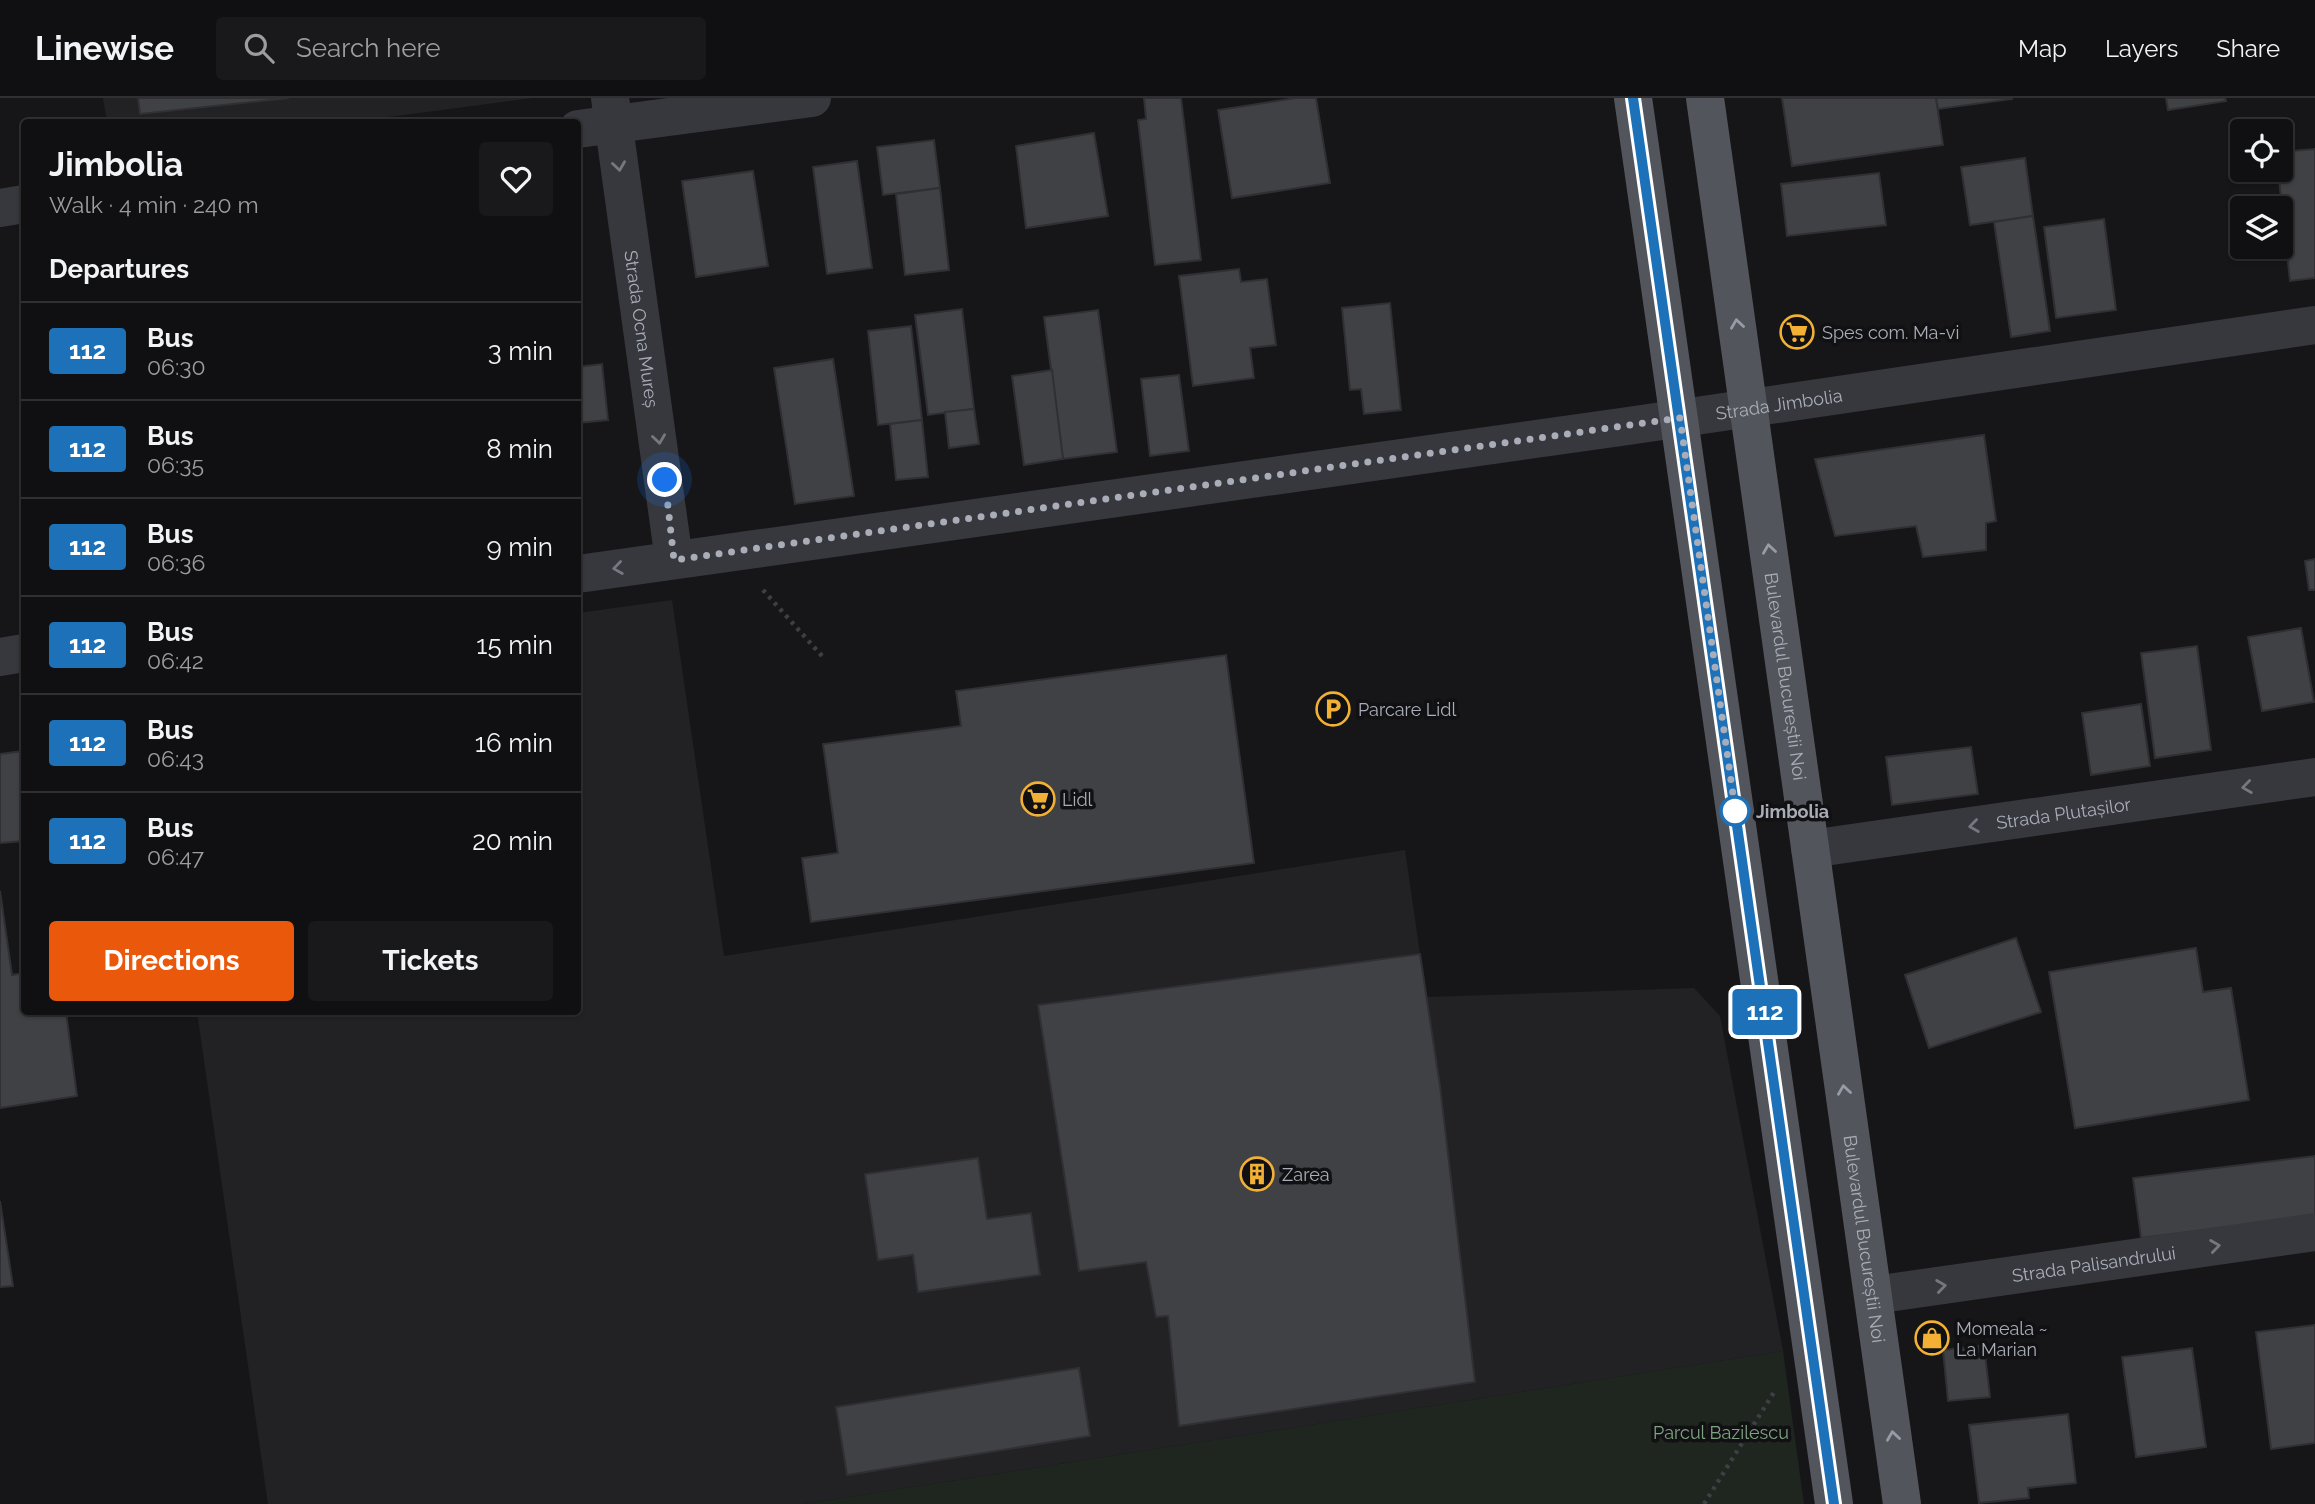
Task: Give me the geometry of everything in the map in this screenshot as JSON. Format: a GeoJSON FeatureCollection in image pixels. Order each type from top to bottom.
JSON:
{"type":"FeatureCollection","features":[{"type":"Feature","properties":{"kind":"main road"},"geometry":{"type":"LineString","coordinates":[[1633,98],[1834,1504]]}},
{"type":"Feature","properties":{"kind":"main road","name":"Bulevardul Bucureștii Noi"},"geometry":{"type":"LineString","coordinates":[[1706,98],[1902,1504]]}},
{"type":"Feature","properties":{"kind":"street"},"geometry":{"type":"LineString","coordinates":[[600,117],[812,98]]}},
{"type":"Feature","properties":{"kind":"street","name":"Strada Ocna Mureș"},"geometry":{"type":"LineString","coordinates":[[600,117],[674,560]]}},
{"type":"Feature","properties":{"kind":"street"},"geometry":{"type":"LineString","coordinates":[[0,208],[21,204]]}},
{"type":"Feature","properties":{"kind":"street","name":"Strada Jimbolia"},"geometry":{"type":"LineString","coordinates":[[581,574],[2315,325]]}},
{"type":"Feature","properties":{"kind":"street"},"geometry":{"type":"LineString","coordinates":[[0,657],[21,654]]}},
{"type":"Feature","properties":{"kind":"street","name":"Strada Plutașilor"},"geometry":{"type":"LineString","coordinates":[[1810,849],[2315,778]]}},
{"type":"Feature","properties":{"kind":"street","name":"Strada Palisandrului"},"geometry":{"type":"LineString","coordinates":[[1874,1295],[2315,1231]]}},
{"type":"Feature","properties":{"kind":"path"},"geometry":{"type":"LineString","coordinates":[[755,581],[822,656]]}},
{"type":"Feature","properties":{"kind":"path"},"geometry":{"type":"LineString","coordinates":[[1704,1504],[1779,1383]]}},
{"type":"Feature","properties":{"kind":"shaded area"},"geometry":{"type":"Polygon","coordinates":[[[103,98],[533,98],[374,119],[106,119],[103,98]]]}},
{"type":"Feature","properties":{"kind":"shaded area"},"geometry":{"type":"Polygon","coordinates":[[[672,600],[724,956],[1405,850],[1420,954],[1038,1005],[1079,1270],[1146,1262],[1156,1317],[1168,1316],[1179,1426],[1474,1382],[1440,1086],[1426,997],[1694,988],[1720,1016],[1783,1351],[804,1504],[268,1504],[197,1015],[581,1015],[581,613],[672,600]]]}},
{"type":"Feature","properties":{"kind":"green space","name":"Parcul Bazilescu"},"geometry":{"type":"Polygon","coordinates":[[[1783,1351],[1804,1504],[804,1504],[1783,1351]]]}},
{"type":"Feature","properties":{"kind":"building"},"geometry":{"type":"Polygon","coordinates":[[[138,98],[289,98],[140,114],[138,98]]]}},
{"type":"Feature","properties":{"kind":"building"},"geometry":{"type":"Polygon","coordinates":[[[1144,98],[1181,98],[1201,260],[1155,265],[1138,120],[1146,119],[1144,98]]]}},
{"type":"Feature","properties":{"kind":"building"},"geometry":{"type":"Polygon","coordinates":[[[1296,98],[1316,98],[1330,183],[1232,198],[1218,110],[1296,98]]]}},
{"type":"Feature","properties":{"kind":"building"},"geometry":{"type":"Polygon","coordinates":[[[1782,98],[1936,98],[1943,145],[1792,166],[1782,98]]]}},
{"type":"Feature","properties":{"kind":"building"},"geometry":{"type":"Polygon","coordinates":[[[1936,98],[2012,98],[2012,99],[1938,109],[1936,98]]]}},
{"type":"Feature","properties":{"kind":"building"},"geometry":{"type":"Polygon","coordinates":[[[2166,98],[2225,98],[2226,101],[2168,110],[2166,98]]]}},
{"type":"Feature","properties":{"kind":"building"},"geometry":{"type":"Polygon","coordinates":[[[1094,133],[1108,216],[1026,228],[1016,146],[1094,133]]]}},
{"type":"Feature","properties":{"kind":"building"},"geometry":{"type":"Polygon","coordinates":[[[934,140],[940,188],[883,195],[877,147],[934,140]]]}},
{"type":"Feature","properties":{"kind":"building"},"geometry":{"type":"Polygon","coordinates":[[[2315,149],[2315,278],[2290,281],[2288,259],[2293,259],[2293,196],[2281,196],[2279,182],[2293,182],[2293,151],[2315,149]]]}},
{"type":"Feature","properties":{"kind":"building"},"geometry":{"type":"Polygon","coordinates":[[[2025,158],[2033,216],[1970,225],[1961,167],[2025,158]]]}},
{"type":"Feature","properties":{"kind":"building"},"geometry":{"type":"Polygon","coordinates":[[[857,161],[872,268],[827,274],[813,167],[857,161]]]}},
{"type":"Feature","properties":{"kind":"building"},"geometry":{"type":"Polygon","coordinates":[[[753,171],[768,266],[696,277],[682,181],[753,171]]]}},
{"type":"Feature","properties":{"kind":"building"},"geometry":{"type":"Polygon","coordinates":[[[1879,173],[1886,225],[1787,236],[1781,184],[1879,173]]]}},
{"type":"Feature","properties":{"kind":"building"},"geometry":{"type":"Polygon","coordinates":[[[940,188],[949,270],[905,275],[896,194],[940,188]]]}},
{"type":"Feature","properties":{"kind":"building"},"geometry":{"type":"Polygon","coordinates":[[[2033,216],[2050,331],[2011,337],[1994,222],[2033,216]]]}},
{"type":"Feature","properties":{"kind":"building"},"geometry":{"type":"Polygon","coordinates":[[[2104,219],[2116,310],[2056,318],[2044,227],[2104,219]]]}},
{"type":"Feature","properties":{"kind":"building"},"geometry":{"type":"Polygon","coordinates":[[[1239,269],[1241,282],[1267,279],[1276,345],[1250,348],[1254,378],[1193,386],[1179,276],[1239,269]]]}},
{"type":"Feature","properties":{"kind":"building"},"geometry":{"type":"Polygon","coordinates":[[[1390,303],[1401,410],[1364,414],[1361,389],[1350,390],[1342,308],[1390,303]]]}},
{"type":"Feature","properties":{"kind":"building"},"geometry":{"type":"Polygon","coordinates":[[[962,309],[974,409],[928,415],[915,315],[962,309]]]}},
{"type":"Feature","properties":{"kind":"building"},"geometry":{"type":"Polygon","coordinates":[[[1098,310],[1117,452],[1063,459],[1044,317],[1098,310]]]}},
{"type":"Feature","properties":{"kind":"building"},"geometry":{"type":"Polygon","coordinates":[[[911,326],[922,420],[878,425],[868,331],[911,326]]]}},
{"type":"Feature","properties":{"kind":"building"},"geometry":{"type":"Polygon","coordinates":[[[833,359],[854,496],[795,504],[774,368],[833,359]]]}},
{"type":"Feature","properties":{"kind":"building"},"geometry":{"type":"Polygon","coordinates":[[[602,364],[608,420],[581,423],[581,367],[602,364]]]}},
{"type":"Feature","properties":{"kind":"building"},"geometry":{"type":"Polygon","coordinates":[[[1052,370],[1063,459],[1024,465],[1012,376],[1052,370]]]}},
{"type":"Feature","properties":{"kind":"building"},"geometry":{"type":"Polygon","coordinates":[[[1179,375],[1189,451],[1150,456],[1141,379],[1179,375]]]}},
{"type":"Feature","properties":{"kind":"building"},"geometry":{"type":"Polygon","coordinates":[[[974,409],[979,444],[949,448],[945,412],[974,409]]]}},
{"type":"Feature","properties":{"kind":"building"},"geometry":{"type":"Polygon","coordinates":[[[922,420],[928,477],[896,480],[890,424],[922,420]]]}},
{"type":"Feature","properties":{"kind":"building"},"geometry":{"type":"Polygon","coordinates":[[[1984,435],[1996,521],[1986,523],[1986,550],[1923,557],[1916,526],[1835,536],[1815,459],[1984,435]]]}},
{"type":"Feature","properties":{"kind":"building"},"geometry":{"type":"Polygon","coordinates":[[[2315,559],[2315,590],[2309,590],[2305,561],[2315,559]]]}},
{"type":"Feature","properties":{"kind":"building"},"geometry":{"type":"Polygon","coordinates":[[[2301,628],[2314,702],[2262,711],[2248,637],[2301,628]]]}},
{"type":"Feature","properties":{"kind":"building"},"geometry":{"type":"Polygon","coordinates":[[[2197,646],[2211,750],[2155,758],[2141,653],[2197,646]]]}},
{"type":"Feature","properties":{"kind":"building","name":"Lidl"},"geometry":{"type":"Polygon","coordinates":[[[1226,655],[1254,863],[811,922],[802,858],[838,853],[823,744],[961,726],[956,691],[1226,655]]]}},
{"type":"Feature","properties":{"kind":"building"},"geometry":{"type":"Polygon","coordinates":[[[2141,704],[2150,766],[2091,775],[2082,713],[2141,704]]]}},
{"type":"Feature","properties":{"kind":"building"},"geometry":{"type":"Polygon","coordinates":[[[1971,747],[1978,794],[1892,805],[1886,757],[1971,747]]]}},
{"type":"Feature","properties":{"kind":"building"},"geometry":{"type":"Polygon","coordinates":[[[21,751],[21,841],[0,843],[0,754],[21,751]]]}},
{"type":"Feature","properties":{"kind":"building"},"geometry":{"type":"Polygon","coordinates":[[[0,891],[12,975],[21,974],[21,1015],[66,1015],[77,1096],[0,1108],[0,891]]]}},
{"type":"Feature","properties":{"kind":"building"},"geometry":{"type":"Polygon","coordinates":[[[2016,938],[2041,1012],[1929,1048],[1905,975],[2016,938]]]}},
{"type":"Feature","properties":{"kind":"building"},"geometry":{"type":"Polygon","coordinates":[[[2196,948],[2203,992],[2231,988],[2249,1100],[2075,1128],[2049,972],[2196,948]]]}},
{"type":"Feature","properties":{"kind":"building","name":"Zarea"},"geometry":{"type":"Polygon","coordinates":[[[1420,954],[1440,1086],[1475,1382],[1179,1426],[1168,1316],[1156,1317],[1146,1262],[1079,1271],[1038,1005],[1420,954]]]}},
{"type":"Feature","properties":{"kind":"building"},"geometry":{"type":"Polygon","coordinates":[[[2315,1156],[2315,1216],[2141,1238],[2133,1178],[2315,1156]]]}},
{"type":"Feature","properties":{"kind":"building"},"geometry":{"type":"Polygon","coordinates":[[[978,1158],[987,1219],[1031,1213],[1040,1275],[918,1292],[913,1255],[878,1260],[865,1174],[978,1158]]]}},
{"type":"Feature","properties":{"kind":"building"},"geometry":{"type":"Polygon","coordinates":[[[0,1201],[13,1286],[0,1287],[0,1201]]]}},
{"type":"Feature","properties":{"kind":"building"},"geometry":{"type":"Polygon","coordinates":[[[2315,1325],[2315,1443],[2271,1449],[2256,1332],[2315,1325]]]}},
{"type":"Feature","properties":{"kind":"building"},"geometry":{"type":"Polygon","coordinates":[[[1984,1345],[1990,1397],[1948,1401],[1943,1350],[1984,1345]]]}},
{"type":"Feature","properties":{"kind":"building"},"geometry":{"type":"Polygon","coordinates":[[[2192,1348],[2206,1447],[2136,1457],[2122,1357],[2192,1348]]]}},
{"type":"Feature","properties":{"kind":"building"},"geometry":{"type":"Polygon","coordinates":[[[1079,1368],[1090,1436],[847,1475],[836,1407],[1079,1368]]]}},
{"type":"Feature","properties":{"kind":"building"},"geometry":{"type":"Polygon","coordinates":[[[2068,1414],[2076,1483],[2028,1488],[2029,1498],[1979,1503],[1969,1425],[2068,1414]]]}},
{"type":"Feature","properties":{"kind":"bus line","name":"112"},"geometry":{"type":"LineString","coordinates":[[1633,98],[1834,1504]]}},
{"type":"Feature","properties":{"kind":"place","name":"Spes com. Ma-vi"},"geometry":{"type":"Point","coordinates":[1797,332]}},
{"type":"Feature","properties":{"kind":"place","name":"Parcare Lidl"},"geometry":{"type":"Point","coordinates":[1333,709]}},
{"type":"Feature","properties":{"kind":"place","name":"Lidl"},"geometry":{"type":"Point","coordinates":[1038,799]}},
{"type":"Feature","properties":{"kind":"place","name":"Jimbolia"},"geometry":{"type":"Point","coordinates":[1735,811]}},
{"type":"Feature","properties":{"kind":"place","name":"Zarea"},"geometry":{"type":"Point","coordinates":[1257,1174]}},
{"type":"Feature","properties":{"kind":"place","name":"Momeala ~ La Marian"},"geometry":{"type":"Point","coordinates":[1932,1338]}},
{"type":"Feature","properties":{"kind":"route"},"geometry":{"type":"LineString","coordinates":[[665,480],[674,560],[1680,418],[1736,816],[1735,811]]}}]}
